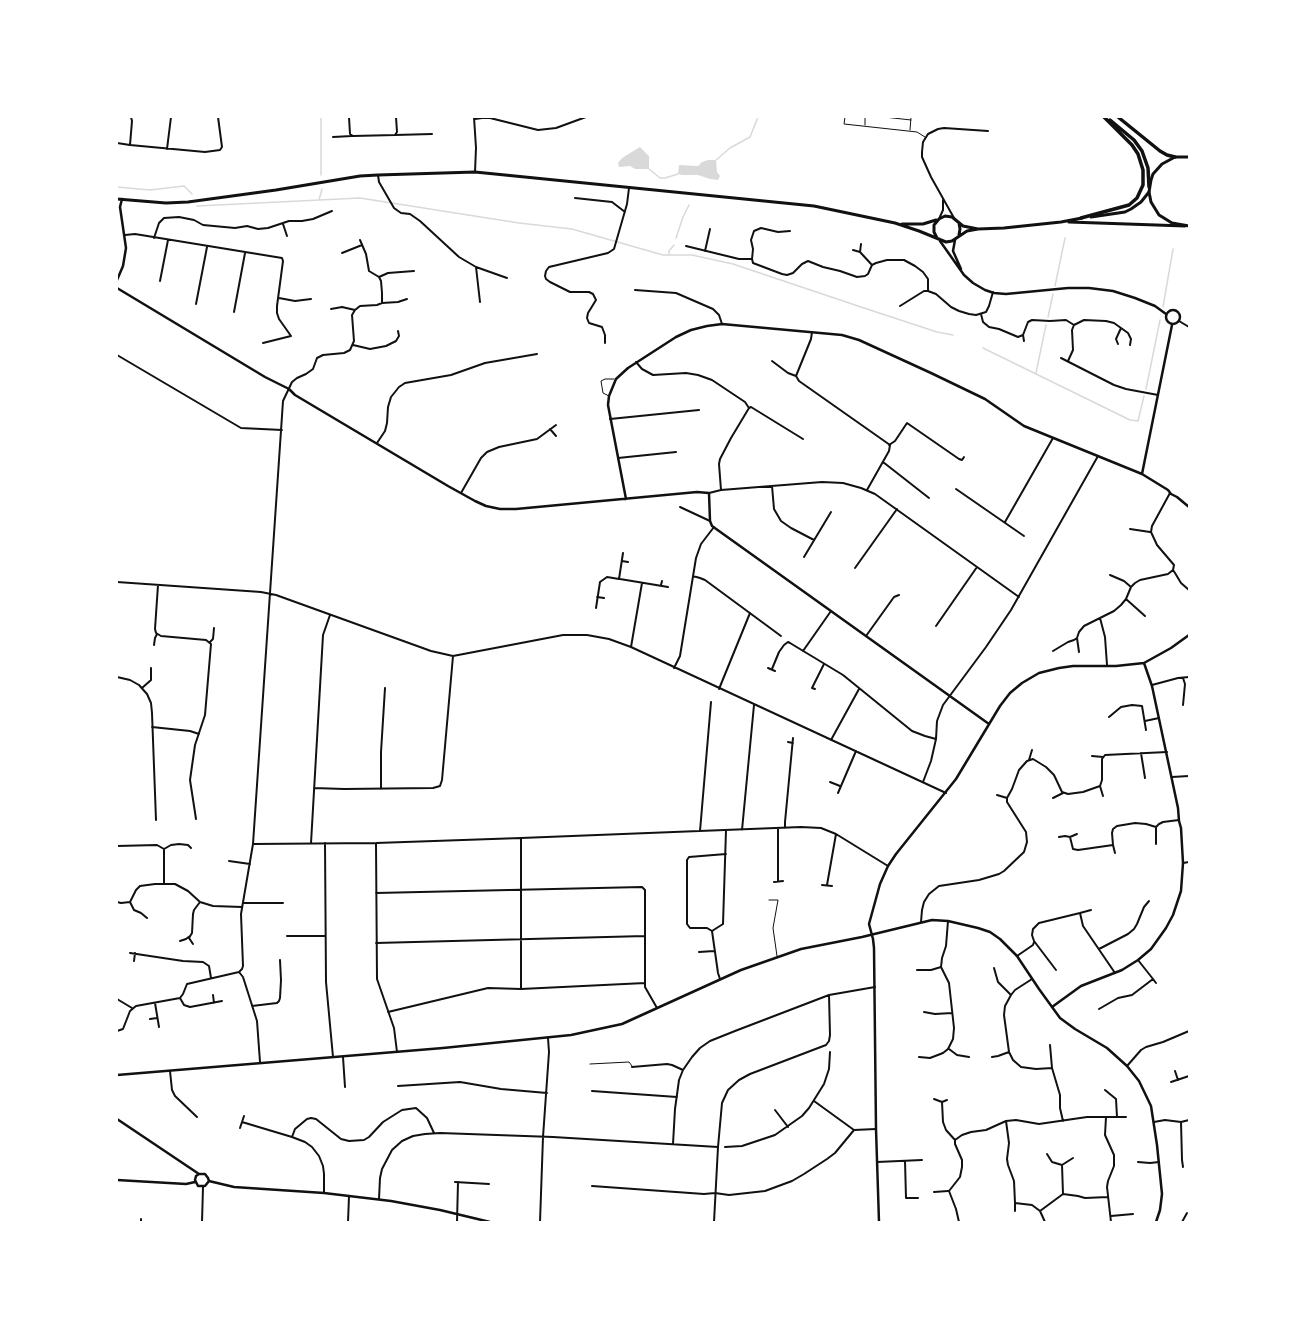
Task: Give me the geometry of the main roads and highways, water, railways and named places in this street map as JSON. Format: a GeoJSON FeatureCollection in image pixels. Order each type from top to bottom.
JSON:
{"type":"FeatureCollection","features":[{"type":"Feature","properties":{"kind":"highway"},"geometry":{"type":"LineString","coordinates":[[1081,218],[1123,208],[1134,202],[1143,185],[1144,176],[1142,164],[1138,154],[1132,145],[1105,117]]}},
{"type":"Feature","properties":{"kind":"highway"},"geometry":{"type":"LineString","coordinates":[[1105,117],[1129,135],[1138,144],[1148,168],[1149,186]]}},
{"type":"Feature","properties":{"kind":"highway"},"geometry":{"type":"LineString","coordinates":[[1118,117],[1160,151],[1175,157]]}},
{"type":"Feature","properties":{"kind":"main road"},"geometry":{"type":"LineString","coordinates":[[1188,226],[1172,223],[1159,215],[1151,202],[1149,186],[1153,174],[1166,161],[1175,157],[1189,157]]}},
{"type":"Feature","properties":{"kind":"main road"},"geometry":{"type":"LineString","coordinates":[[117,199],[188,202],[378,174],[475,172],[814,206],[895,223],[946,242],[967,231],[978,229],[997,229],[1061,222],[1125,212],[1141,202],[1149,192]]}},
{"type":"Feature","properties":{"kind":"main road"},"geometry":{"type":"LineString","coordinates":[[895,223],[915,224],[945,216],[955,218],[959,223],[978,229]]}},
{"type":"Feature","properties":{"kind":"main road"},"geometry":{"type":"LineString","coordinates":[[937,238],[934,229],[938,219]]}},
{"type":"Feature","properties":{"kind":"main road"},"geometry":{"type":"LineString","coordinates":[[1061,222],[1188,226]]}},
{"type":"Feature","properties":{"kind":"main road"},"geometry":{"type":"LineString","coordinates":[[956,238],[960,232],[959,223]]}},
{"type":"Feature","properties":{"kind":"waterway"},"geometry":{"type":"LineString","coordinates":[[321,117],[321,175]]}},
{"type":"Feature","properties":{"kind":"waterway"},"geometry":{"type":"LineString","coordinates":[[716,160],[730,148],[750,137],[758,117]]}},
{"type":"Feature","properties":{"kind":"waterway"},"geometry":{"type":"LineString","coordinates":[[649,169],[660,178],[678,174]]}},
{"type":"Feature","properties":{"kind":"waterway"},"geometry":{"type":"LineString","coordinates":[[117,187],[150,190],[184,186],[192,194]]}},
{"type":"Feature","properties":{"kind":"waterway"},"geometry":{"type":"LineString","coordinates":[[319,200],[322,189]]}},
{"type":"Feature","properties":{"kind":"waterway"},"geometry":{"type":"LineString","coordinates":[[197,206],[360,198],[519,223],[572,229],[663,255],[692,255],[733,264],[937,332],[953,335]]}},
{"type":"Feature","properties":{"kind":"waterway"},"geometry":{"type":"LineString","coordinates":[[676,238],[689,205]]}},
{"type":"Feature","properties":{"kind":"waterway"},"geometry":{"type":"LineString","coordinates":[[1055,286],[1065,238]]}},
{"type":"Feature","properties":{"kind":"waterway"},"geometry":{"type":"LineString","coordinates":[[669,255],[669,251],[674,245]]}},
{"type":"Feature","properties":{"kind":"waterway"},"geometry":{"type":"LineString","coordinates":[[1163,307],[1173,249]]}},
{"type":"Feature","properties":{"kind":"waterway"},"geometry":{"type":"LineString","coordinates":[[1048,317],[1053,294]]}},
{"type":"Feature","properties":{"kind":"waterway"},"geometry":{"type":"LineString","coordinates":[[1146,389],[1160,320]]}},
{"type":"Feature","properties":{"kind":"waterway"},"geometry":{"type":"LineString","coordinates":[[1036,373],[1046,325]]}},
{"type":"Feature","properties":{"kind":"waterway"},"geometry":{"type":"LineString","coordinates":[[983,348],[1130,420],[1138,421],[1144,396]]}}]}
